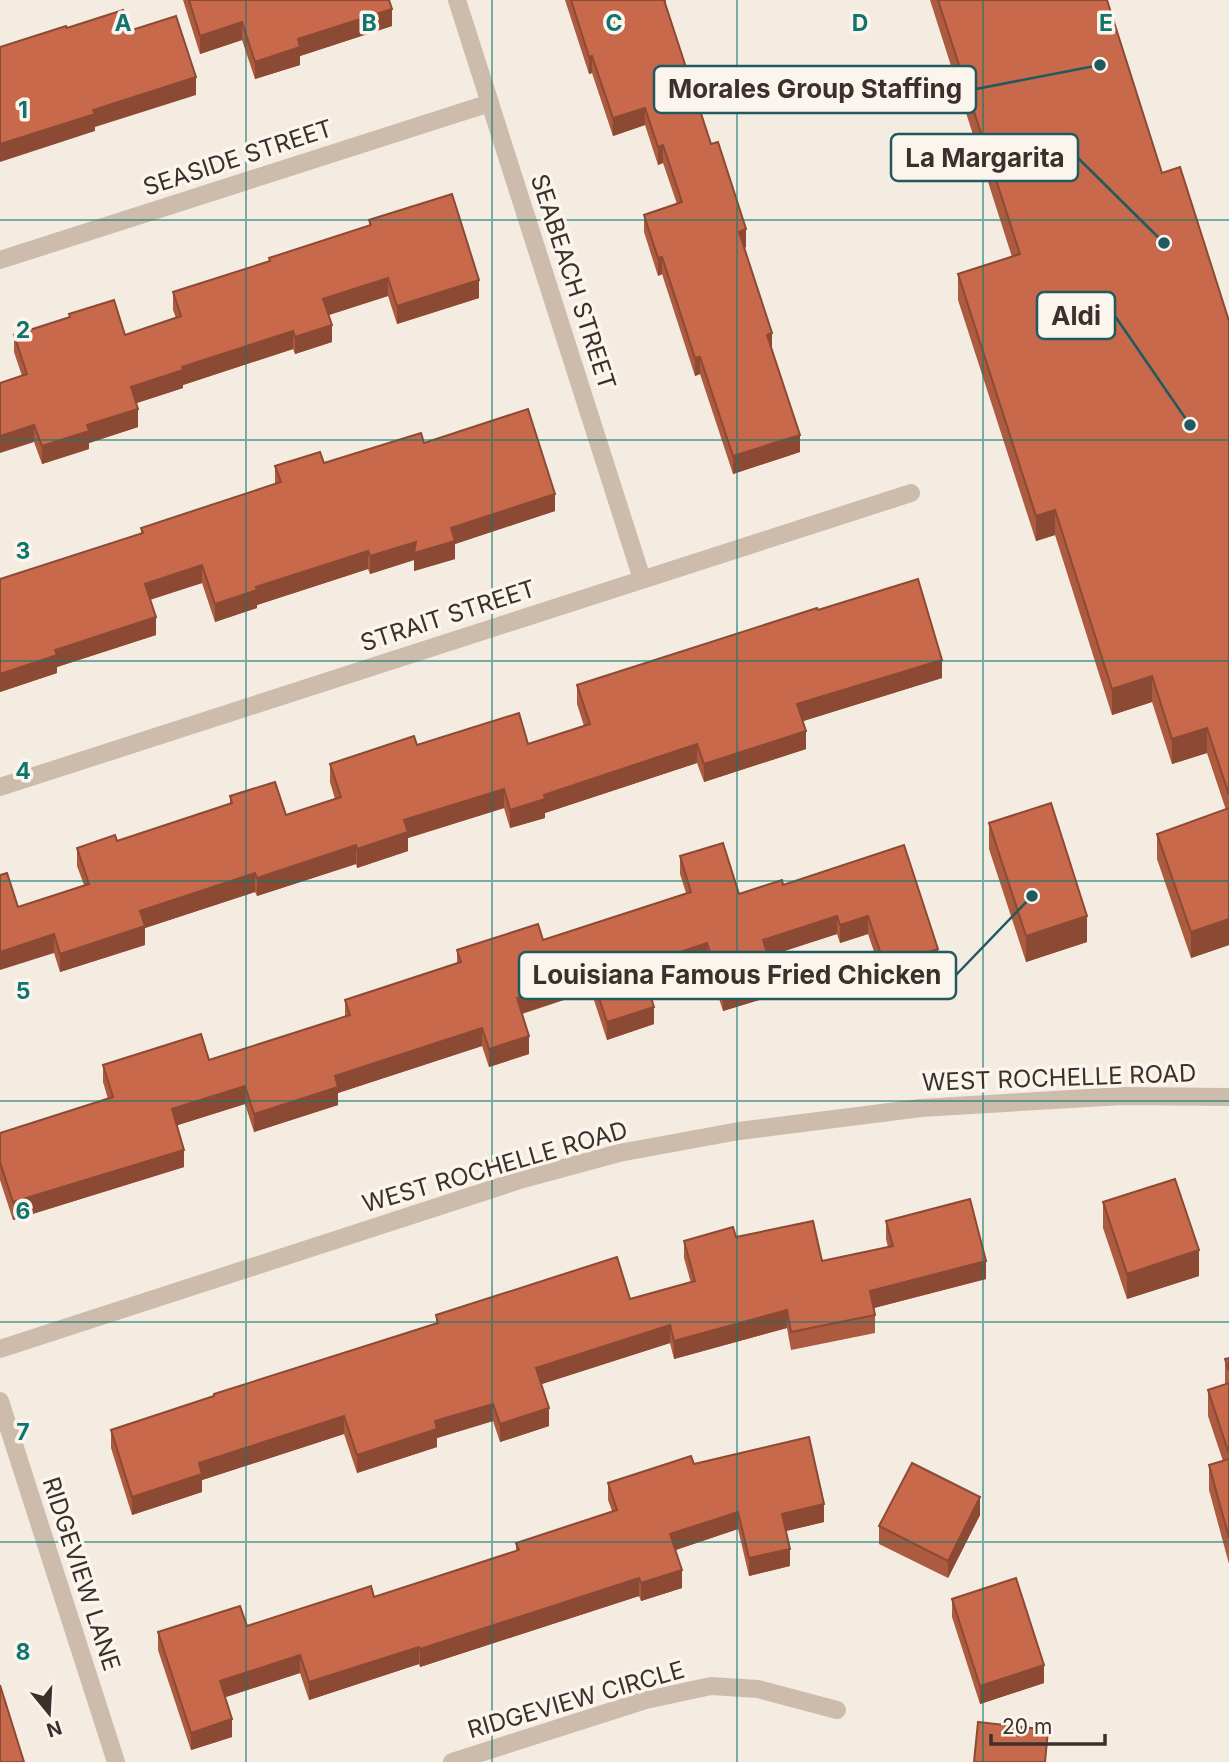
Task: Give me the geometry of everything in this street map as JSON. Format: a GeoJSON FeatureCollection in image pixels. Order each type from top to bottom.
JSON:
{"type":"FeatureCollection","features":[{"type":"Feature","properties":{"kind":"street","name":"SEABEACH STREET"},"geometry":{"type":"LineString","coordinates":[[457,0],[642,579]]}},
{"type":"Feature","properties":{"kind":"street","name":"SEASIDE STREET"},"geometry":{"type":"LineString","coordinates":[[0,260],[490,103]]}},
{"type":"Feature","properties":{"kind":"street","name":"STRAIT STREET"},"geometry":{"type":"LineString","coordinates":[[0,786],[911,494]]}},
{"type":"Feature","properties":{"kind":"street","name":"WEST ROCHELLE ROAD"},"geometry":{"type":"LineString","coordinates":[[0,1349],[523,1179],[619,1153],[739,1130],[920,1108],[1122,1096],[1229,1097]]}},
{"type":"Feature","properties":{"kind":"street","name":"RIDGEVIEW LANE"},"geometry":{"type":"LineString","coordinates":[[0,1401],[116,1762]]}},
{"type":"Feature","properties":{"kind":"street","name":"RIDGEVIEW CIRCLE"},"geometry":{"type":"LineString","coordinates":[[452,1762],[646,1700],[711,1686],[758,1689],[837,1710]]}},
{"type":"Feature","properties":{"kind":"building"},"geometry":{"type":"Polygon","coordinates":[[[189,0],[389,0],[392,9],[298,39],[300,47],[255,62],[242,22],[200,36],[189,0]]]}},
{"type":"Feature","properties":{"kind":"building"},"geometry":{"type":"Polygon","coordinates":[[[571,0],[664,0],[711,144],[718,142],[746,229],[739,232],[772,333],[767,335],[800,435],[733,456],[700,357],[695,358],[662,257],[658,258],[644,215],[682,202],[663,145],[658,147],[645,108],[613,118],[592,56],[589,57],[571,0]]]}},
{"type":"Feature","properties":{"kind":"building"},"geometry":{"type":"Polygon","coordinates":[[[938,0],[1107,0],[1162,173],[1180,167],[1229,321],[1229,795],[1207,728],[1172,739],[1152,676],[1112,689],[1055,510],[1036,516],[958,274],[1020,254],[938,0]]]}},
{"type":"Feature","properties":{"kind":"building"},"geometry":{"type":"Polygon","coordinates":[[[123,10],[129,31],[176,16],[196,77],[93,110],[95,114],[0,144],[0,47],[123,10]]]}},
{"type":"Feature","properties":{"kind":"building"},"geometry":{"type":"Polygon","coordinates":[[[452,194],[479,280],[397,306],[388,278],[323,299],[332,325],[295,337],[293,331],[182,367],[183,370],[131,387],[138,409],[87,425],[89,431],[42,446],[34,425],[0,436],[0,383],[27,374],[14,335],[114,300],[125,335],[181,316],[173,292],[371,225],[369,220],[452,194]]]}},
{"type":"Feature","properties":{"kind":"building"},"geometry":{"type":"Polygon","coordinates":[[[528,409],[555,494],[451,528],[455,541],[414,553],[416,542],[370,556],[368,551],[256,587],[257,590],[215,604],[202,565],[145,584],[156,617],[55,650],[57,655],[0,674],[0,579],[143,533],[141,528],[281,482],[275,466],[320,452],[324,463],[421,433],[424,443],[528,409]]]}},
{"type":"Feature","properties":{"kind":"building"},"geometry":{"type":"Polygon","coordinates":[[[918,579],[942,660],[797,704],[806,731],[704,764],[697,744],[544,795],[545,799],[510,810],[504,789],[404,820],[408,832],[357,849],[356,845],[257,878],[255,873],[140,911],[145,926],[60,954],[54,934],[0,952],[0,875],[7,873],[18,907],[89,884],[77,848],[115,835],[117,841],[232,803],[230,796],[275,782],[286,815],[341,797],[330,764],[414,736],[417,745],[519,713],[528,744],[590,724],[577,685],[817,608],[818,610],[918,579]]]}},
{"type":"Feature","properties":{"kind":"building"},"geometry":{"type":"Polygon","coordinates":[[[1051,803],[1087,916],[1026,936],[989,823],[1051,803]]]}},
{"type":"Feature","properties":{"kind":"building"},"geometry":{"type":"Polygon","coordinates":[[[1229,808],[1229,919],[1191,932],[1157,834],[1229,808]]]}},
{"type":"Feature","properties":{"kind":"building"},"geometry":{"type":"Polygon","coordinates":[[[723,843],[739,894],[782,880],[783,885],[904,845],[938,949],[885,966],[868,916],[840,925],[837,916],[763,940],[775,978],[723,994],[707,943],[641,965],[654,1007],[607,1022],[591,974],[517,998],[529,1036],[489,1049],[482,1028],[335,1076],[338,1087],[254,1114],[245,1086],[172,1109],[184,1150],[13,1202],[0,1162],[0,1133],[113,1097],[103,1065],[201,1034],[209,1060],[350,1015],[345,1000],[461,962],[457,950],[538,924],[543,940],[691,892],[680,856],[723,843]]]}},
{"type":"Feature","properties":{"kind":"building"},"geometry":{"type":"Polygon","coordinates":[[[1175,1179],[1199,1250],[1127,1274],[1103,1202],[1175,1179]]]}},
{"type":"Feature","properties":{"kind":"building"},"geometry":{"type":"Polygon","coordinates":[[[970,1199],[986,1261],[870,1291],[875,1315],[791,1332],[787,1310],[674,1341],[670,1325],[536,1368],[549,1408],[500,1424],[493,1404],[435,1421],[437,1429],[357,1455],[344,1416],[199,1463],[202,1474],[132,1497],[111,1430],[214,1394],[438,1323],[436,1315],[617,1257],[630,1299],[695,1281],[684,1241],[733,1227],[736,1237],[813,1221],[822,1261],[893,1246],[886,1221],[970,1199]]]}},
{"type":"Feature","properties":{"kind":"building"},"geometry":{"type":"Polygon","coordinates":[[[1229,1383],[1229,1454],[1208,1390],[1229,1383]]]}},
{"type":"Feature","properties":{"kind":"building"},"geometry":{"type":"Polygon","coordinates":[[[809,1437],[824,1504],[782,1514],[790,1549],[749,1558],[738,1512],[670,1534],[682,1570],[641,1583],[639,1578],[309,1682],[300,1655],[220,1681],[232,1719],[191,1733],[158,1632],[240,1606],[247,1626],[371,1586],[374,1597],[519,1550],[516,1543],[617,1510],[608,1483],[691,1456],[694,1464],[809,1437]]]}},
{"type":"Feature","properties":{"kind":"building"},"geometry":{"type":"Polygon","coordinates":[[[1229,1459],[1229,1538],[1209,1465],[1229,1459]]]}},
{"type":"Feature","properties":{"kind":"building"},"geometry":{"type":"Polygon","coordinates":[[[912,1463],[980,1497],[948,1561],[879,1526],[912,1463]]]}},
{"type":"Feature","properties":{"kind":"building"},"geometry":{"type":"Polygon","coordinates":[[[1016,1578],[1044,1665],[980,1686],[952,1599],[1016,1578]]]}},
{"type":"Feature","properties":{"kind":"building"},"geometry":{"type":"Polygon","coordinates":[[[0,1685],[24,1762],[0,1762],[0,1685]]]}},
{"type":"Feature","properties":{"kind":"building"},"geometry":{"type":"Polygon","coordinates":[[[978,1722],[1048,1730],[1045,1762],[974,1762],[978,1722]]]}},
{"type":"Feature","properties":{"kind":"place","name":"Morales Group Staffing"},"geometry":{"type":"Point","coordinates":[1100,65]}},
{"type":"Feature","properties":{"kind":"place","name":"La Margarita"},"geometry":{"type":"Point","coordinates":[1164,243]}},
{"type":"Feature","properties":{"kind":"place","name":"Aldi"},"geometry":{"type":"Point","coordinates":[1190,425]}},
{"type":"Feature","properties":{"kind":"place","name":"Louisiana Famous Fried Chicken"},"geometry":{"type":"Point","coordinates":[1032,896]}}]}
